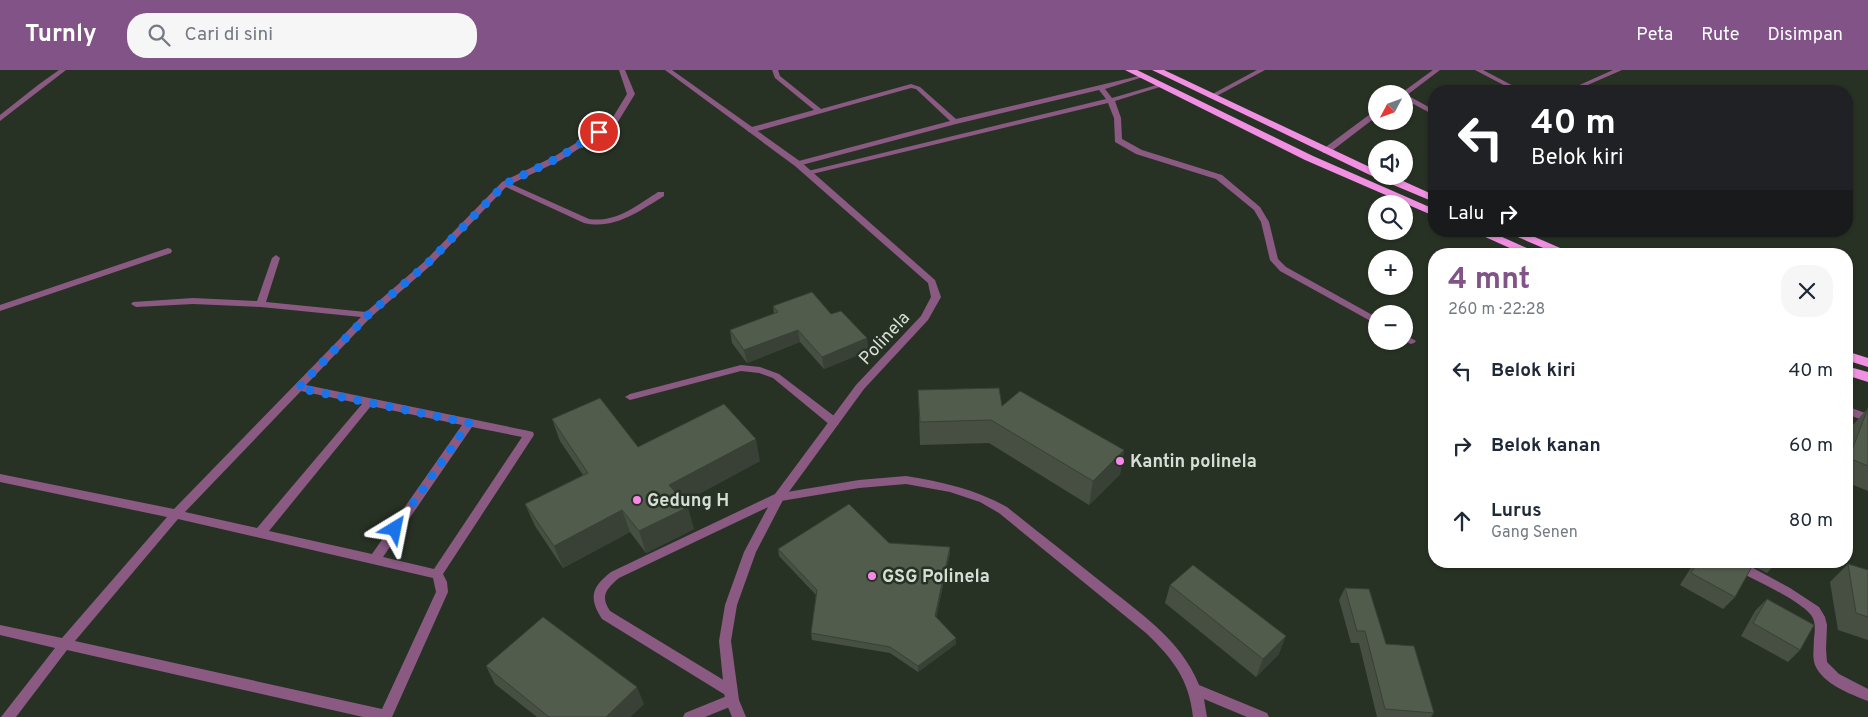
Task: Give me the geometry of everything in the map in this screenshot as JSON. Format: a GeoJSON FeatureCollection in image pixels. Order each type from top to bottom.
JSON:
{"type":"FeatureCollection","features":[{"type":"Feature","properties":{"kind":"highway"},"geometry":{"type":"LineString","coordinates":[[1130,70],[1309,158],[1428,210]]}},
{"type":"Feature","properties":{"kind":"highway"},"geometry":{"type":"LineString","coordinates":[[1157,70],[1368,170]]}},
{"type":"Feature","properties":{"kind":"highway"},"geometry":{"type":"LineString","coordinates":[[1402,185],[1428,197]]}},
{"type":"Feature","properties":{"kind":"highway"},"geometry":{"type":"LineString","coordinates":[[1493,237],[1519,248]]}},
{"type":"Feature","properties":{"kind":"highway"},"geometry":{"type":"LineString","coordinates":[[1525,237],[1553,248]]}},
{"type":"Feature","properties":{"kind":"highway"},"geometry":{"type":"LineString","coordinates":[[1853,358],[1868,363]]}},
{"type":"Feature","properties":{"kind":"highway"},"geometry":{"type":"LineString","coordinates":[[1853,372],[1868,377]]}},
{"type":"Feature","properties":{"kind":"street"},"geometry":{"type":"LineString","coordinates":[[0,119],[63,70]]}},
{"type":"Feature","properties":{"kind":"street"},"geometry":{"type":"LineString","coordinates":[[8,717],[64,645],[176,514],[368,315],[427,264],[505,184],[558,158],[613,123],[630,94],[622,70]]}},
{"type":"Feature","properties":{"kind":"street","name":"Polinela"},"geometry":{"type":"LineString","coordinates":[[668,70],[798,164],[932,282],[936,297],[925,318],[860,387],[779,497],[750,552],[731,606],[725,641],[731,695],[739,717]]}},
{"type":"Feature","properties":{"kind":"street"},"geometry":{"type":"LineString","coordinates":[[775,70],[778,76],[818,110]]}},
{"type":"Feature","properties":{"kind":"street"},"geometry":{"type":"LineString","coordinates":[[1211,97],[1262,70]]}},
{"type":"Feature","properties":{"kind":"street"},"geometry":{"type":"LineString","coordinates":[[1413,88],[1437,70]]}},
{"type":"Feature","properties":{"kind":"street"},"geometry":{"type":"LineString","coordinates":[[1478,70],[1508,85]]}},
{"type":"Feature","properties":{"kind":"street"},"geometry":{"type":"LineString","coordinates":[[1583,85],[1619,70]]}},
{"type":"Feature","properties":{"kind":"street"},"geometry":{"type":"LineString","coordinates":[[798,164],[955,122],[1101,88],[1141,76]]}},
{"type":"Feature","properties":{"kind":"street"},"geometry":{"type":"LineString","coordinates":[[751,130],[818,110],[911,86],[918,88],[955,122]]}},
{"type":"Feature","properties":{"kind":"street"},"geometry":{"type":"LineString","coordinates":[[808,173],[1009,123],[1112,100],[1160,86]]}},
{"type":"Feature","properties":{"kind":"street"},"geometry":{"type":"LineString","coordinates":[[1101,88],[1112,100],[1118,120],[1118,140],[1139,152],[1219,177],[1257,209],[1265,222],[1274,260],[1283,269],[1368,317]]}},
{"type":"Feature","properties":{"kind":"street"},"geometry":{"type":"LineString","coordinates":[[1413,101],[1428,110]]}},
{"type":"Feature","properties":{"kind":"street"},"geometry":{"type":"LineString","coordinates":[[998,112],[1009,123]]}},
{"type":"Feature","properties":{"kind":"street"},"geometry":{"type":"LineString","coordinates":[[1326,151],[1368,120]]}},
{"type":"Feature","properties":{"kind":"street"},"geometry":{"type":"LineString","coordinates":[[505,184],[587,221],[599,224],[618,220],[661,194]]}},
{"type":"Feature","properties":{"kind":"street"},"geometry":{"type":"LineString","coordinates":[[0,308],[168,251]]}},
{"type":"Feature","properties":{"kind":"street"},"geometry":{"type":"LineString","coordinates":[[261,304],[276,258]]}},
{"type":"Feature","properties":{"kind":"street"},"geometry":{"type":"LineString","coordinates":[[136,304],[193,301],[261,304],[368,315]]}},
{"type":"Feature","properties":{"kind":"street"},"geometry":{"type":"LineString","coordinates":[[630,397],[741,368],[760,370],[776,376],[834,422]]}},
{"type":"Feature","properties":{"kind":"street"},"geometry":{"type":"LineString","coordinates":[[298,388],[529,435],[437,574]]}},
{"type":"Feature","properties":{"kind":"street"},"geometry":{"type":"LineString","coordinates":[[260,533],[369,402]]}},
{"type":"Feature","properties":{"kind":"street"},"geometry":{"type":"LineString","coordinates":[[1853,413],[1868,418]]}},
{"type":"Feature","properties":{"kind":"street"},"geometry":{"type":"LineString","coordinates":[[374,560],[469,423]]}},
{"type":"Feature","properties":{"kind":"street"},"geometry":{"type":"LineString","coordinates":[[0,478],[176,514],[437,574]]}},
{"type":"Feature","properties":{"kind":"street"},"geometry":{"type":"LineString","coordinates":[[690,717],[731,695],[606,614],[599,606],[597,600],[603,587],[615,575],[779,497],[859,484],[906,480],[950,488],[984,499],[1003,510],[1150,629],[1182,661],[1195,689],[1200,717]]}},
{"type":"Feature","properties":{"kind":"street"},"geometry":{"type":"LineString","coordinates":[[1742,568],[1800,600],[1816,612],[1822,624],[1820,657],[1824,668],[1836,679],[1868,695]]}},
{"type":"Feature","properties":{"kind":"street"},"geometry":{"type":"LineString","coordinates":[[0,630],[385,717],[442,592],[441,582],[437,574]]}},
{"type":"Feature","properties":{"kind":"street"},"geometry":{"type":"LineString","coordinates":[[1195,689],[1262,717]]}},
{"type":"Feature","properties":{"kind":"building"},"geometry":{"type":"Polygon","coordinates":[[[812,292],[831,314],[841,311],[867,338],[822,357],[798,330],[744,350],[730,330],[778,312],[773,306],[812,292]]]}},
{"type":"Feature","properties":{"kind":"building"},"geometry":{"type":"Polygon","coordinates":[[[999,388],[1002,406],[1020,391],[1124,450],[1093,481],[991,420],[920,422],[918,390],[999,388]]]}},
{"type":"Feature","properties":{"kind":"building"},"geometry":{"type":"Polygon","coordinates":[[[600,398],[638,447],[724,404],[756,439],[669,485],[688,507],[639,531],[622,510],[554,546],[525,504],[588,473],[552,419],[600,398]]]}},
{"type":"Feature","properties":{"kind":"building"},"geometry":{"type":"Polygon","coordinates":[[[1868,408],[1868,466],[1853,460],[1853,447],[1868,408]]]}},
{"type":"Feature","properties":{"kind":"building","name":"GSG Polinela"},"geometry":{"type":"Polygon","coordinates":[[[849,504],[889,543],[950,547],[935,616],[956,638],[918,666],[890,647],[811,633],[817,590],[778,549],[849,504]]]}},
{"type":"Feature","properties":{"kind":"building"},"geometry":{"type":"Polygon","coordinates":[[[1193,565],[1286,636],[1263,659],[1170,585],[1193,565]]]}},
{"type":"Feature","properties":{"kind":"building"},"geometry":{"type":"Polygon","coordinates":[[[1853,566],[1868,570],[1868,617],[1856,613],[1849,568],[1853,568],[1853,566]]]}},
{"type":"Feature","properties":{"kind":"building"},"geometry":{"type":"Polygon","coordinates":[[[1694,568],[1751,568],[1735,597],[1691,573],[1694,568]]]}},
{"type":"Feature","properties":{"kind":"building"},"geometry":{"type":"Polygon","coordinates":[[[1345,588],[1369,589],[1386,644],[1414,646],[1434,713],[1385,709],[1365,631],[1357,631],[1345,588]]]}},
{"type":"Feature","properties":{"kind":"building"},"geometry":{"type":"Polygon","coordinates":[[[1767,599],[1814,625],[1800,650],[1753,623],[1767,599]]]}},
{"type":"Feature","properties":{"kind":"building"},"geometry":{"type":"Polygon","coordinates":[[[543,617],[637,687],[606,717],[549,717],[486,666],[543,617]]]}},
{"type":"Feature","properties":{"kind":"place","name":"Kantin polinela"},"geometry":{"type":"Point","coordinates":[1120,461]}},
{"type":"Feature","properties":{"kind":"place","name":"Gedung H"},"geometry":{"type":"Point","coordinates":[637,500]}},
{"type":"Feature","properties":{"kind":"place","name":"GSG Polinela"},"geometry":{"type":"Point","coordinates":[872,576]}},
{"type":"Feature","properties":{"kind":"route"},"geometry":{"type":"LineString","coordinates":[[395,529],[469,423],[298,388],[368,315],[427,264],[505,184],[558,158],[599,132]]}}]}
